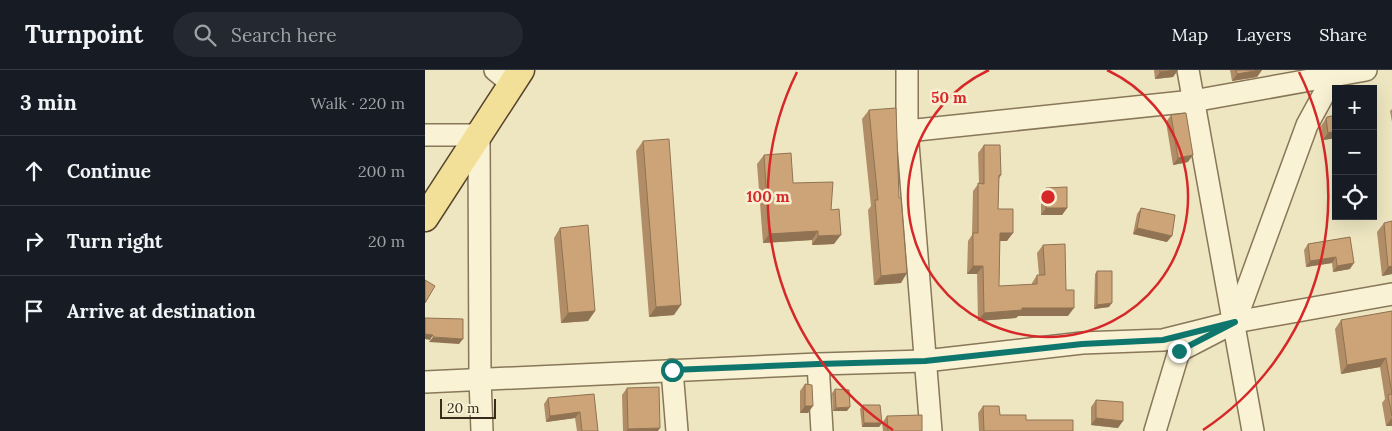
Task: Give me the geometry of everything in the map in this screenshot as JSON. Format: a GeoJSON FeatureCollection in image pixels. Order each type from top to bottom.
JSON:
{"type":"FeatureCollection","features":[{"type":"Feature","properties":{"kind":"main road"},"geometry":{"type":"LineString","coordinates":[[425,218],[479,134],[509,75]]}},
{"type":"Feature","properties":{"kind":"street"},"geometry":{"type":"LineString","coordinates":[[907,70],[907,131],[931,431]]}},
{"type":"Feature","properties":{"kind":"street"},"geometry":{"type":"LineString","coordinates":[[1188,70],[1235,322],[1253,431]]}},
{"type":"Feature","properties":{"kind":"street"},"geometry":{"type":"LineString","coordinates":[[907,131],[1193,101],[1336,73],[1366,70]]}},
{"type":"Feature","properties":{"kind":"street"},"geometry":{"type":"LineString","coordinates":[[1155,431],[1179,351],[1235,322],[1307,125],[1336,73]]}},
{"type":"Feature","properties":{"kind":"street"},"geometry":{"type":"LineString","coordinates":[[425,135],[479,134],[482,431]]}},
{"type":"Feature","properties":{"kind":"street"},"geometry":{"type":"LineString","coordinates":[[425,382],[672,370],[925,361],[1082,344],[1163,340],[1235,322],[1392,294]]}},
{"type":"Feature","properties":{"kind":"street"},"geometry":{"type":"LineString","coordinates":[[818,364],[822,431]]}},
{"type":"Feature","properties":{"kind":"street"},"geometry":{"type":"LineString","coordinates":[[672,370],[677,431]]}},
{"type":"Feature","properties":{"kind":"building"},"geometry":{"type":"Polygon","coordinates":[[[1160,70],[1177,70],[1160,72],[1160,70]]]}},
{"type":"Feature","properties":{"kind":"building"},"geometry":{"type":"Polygon","coordinates":[[[1236,70],[1260,70],[1237,74],[1236,70]]]}},
{"type":"Feature","properties":{"kind":"building"},"geometry":{"type":"Polygon","coordinates":[[[896,108],[899,198],[901,198],[907,273],[881,276],[875,200],[878,200],[869,110],[896,108]]]}},
{"type":"Feature","properties":{"kind":"building"},"geometry":{"type":"Polygon","coordinates":[[[1186,113],[1193,155],[1178,158],[1171,115],[1186,113]]]}},
{"type":"Feature","properties":{"kind":"building"},"geometry":{"type":"Polygon","coordinates":[[[1332,116],[1332,132],[1328,133],[1326,118],[1332,116]]]}},
{"type":"Feature","properties":{"kind":"building"},"geometry":{"type":"Polygon","coordinates":[[[669,139],[681,305],[656,307],[643,141],[669,139]]]}},
{"type":"Feature","properties":{"kind":"building"},"geometry":{"type":"Polygon","coordinates":[[[984,145],[1000,145],[1001,175],[999,175],[998,209],[1013,209],[1013,233],[1000,233],[999,286],[1037,284],[1037,275],[1045,275],[1043,245],[1065,244],[1066,290],[1074,290],[1074,308],[1022,308],[1022,310],[984,313],[983,266],[973,266],[973,233],[978,233],[978,183],[984,184],[984,145]]]}},
{"type":"Feature","properties":{"kind":"building"},"geometry":{"type":"Polygon","coordinates":[[[791,153],[793,183],[833,182],[831,210],[839,209],[841,235],[818,236],[818,231],[769,234],[764,155],[791,153]]]}},
{"type":"Feature","properties":{"kind":"building"},"geometry":{"type":"Polygon","coordinates":[[[1067,187],[1067,208],[1046,208],[1046,188],[1067,187]]]}},
{"type":"Feature","properties":{"kind":"building"},"geometry":{"type":"Polygon","coordinates":[[[1141,208],[1175,215],[1172,236],[1137,228],[1141,208]]]}},
{"type":"Feature","properties":{"kind":"building"},"geometry":{"type":"Polygon","coordinates":[[[1392,221],[1392,266],[1388,267],[1384,223],[1392,221]]]}},
{"type":"Feature","properties":{"kind":"building"},"geometry":{"type":"Polygon","coordinates":[[[588,225],[595,311],[568,313],[560,228],[588,225]]]}},
{"type":"Feature","properties":{"kind":"building"},"geometry":{"type":"Polygon","coordinates":[[[1350,237],[1354,263],[1337,266],[1336,257],[1310,261],[1308,244],[1350,237]]]}},
{"type":"Feature","properties":{"kind":"building"},"geometry":{"type":"Polygon","coordinates":[[[1097,271],[1112,271],[1112,303],[1097,305],[1097,271]]]}},
{"type":"Feature","properties":{"kind":"building"},"geometry":{"type":"Polygon","coordinates":[[[425,280],[435,286],[425,303],[425,280]]]}},
{"type":"Feature","properties":{"kind":"building"},"geometry":{"type":"Polygon","coordinates":[[[1392,311],[1392,394],[1386,358],[1347,365],[1341,320],[1392,311]]]}},
{"type":"Feature","properties":{"kind":"building"},"geometry":{"type":"Polygon","coordinates":[[[425,318],[463,319],[463,339],[433,337],[433,335],[425,334],[425,318]]]}},
{"type":"Feature","properties":{"kind":"building"},"geometry":{"type":"Polygon","coordinates":[[[805,384],[812,385],[813,406],[805,406],[805,384]]]}},
{"type":"Feature","properties":{"kind":"building"},"geometry":{"type":"Polygon","coordinates":[[[659,387],[660,428],[628,429],[627,388],[659,387]]]}},
{"type":"Feature","properties":{"kind":"building"},"geometry":{"type":"Polygon","coordinates":[[[835,389],[849,390],[850,407],[836,408],[835,389]]]}},
{"type":"Feature","properties":{"kind":"building"},"geometry":{"type":"Polygon","coordinates":[[[594,394],[598,431],[582,431],[580,412],[550,416],[548,398],[594,394]]]}},
{"type":"Feature","properties":{"kind":"building"},"geometry":{"type":"Polygon","coordinates":[[[1392,394],[1392,416],[1388,395],[1392,394]]]}},
{"type":"Feature","properties":{"kind":"building"},"geometry":{"type":"Polygon","coordinates":[[[1096,400],[1123,402],[1123,421],[1096,418],[1096,400]]]}},
{"type":"Feature","properties":{"kind":"building"},"geometry":{"type":"Polygon","coordinates":[[[863,405],[880,405],[882,423],[864,423],[863,405]]]}},
{"type":"Feature","properties":{"kind":"building"},"geometry":{"type":"Polygon","coordinates":[[[983,406],[999,406],[1000,415],[1026,415],[1026,420],[1073,420],[1073,431],[984,431],[983,406]]]}},
{"type":"Feature","properties":{"kind":"building"},"geometry":{"type":"Polygon","coordinates":[[[922,415],[922,431],[888,431],[887,416],[922,415]]]}},
{"type":"Feature","properties":{"kind":"route"},"geometry":{"type":"LineString","coordinates":[[672,370],[925,361],[1082,344],[1163,340],[1235,322],[1179,351]]}}]}
